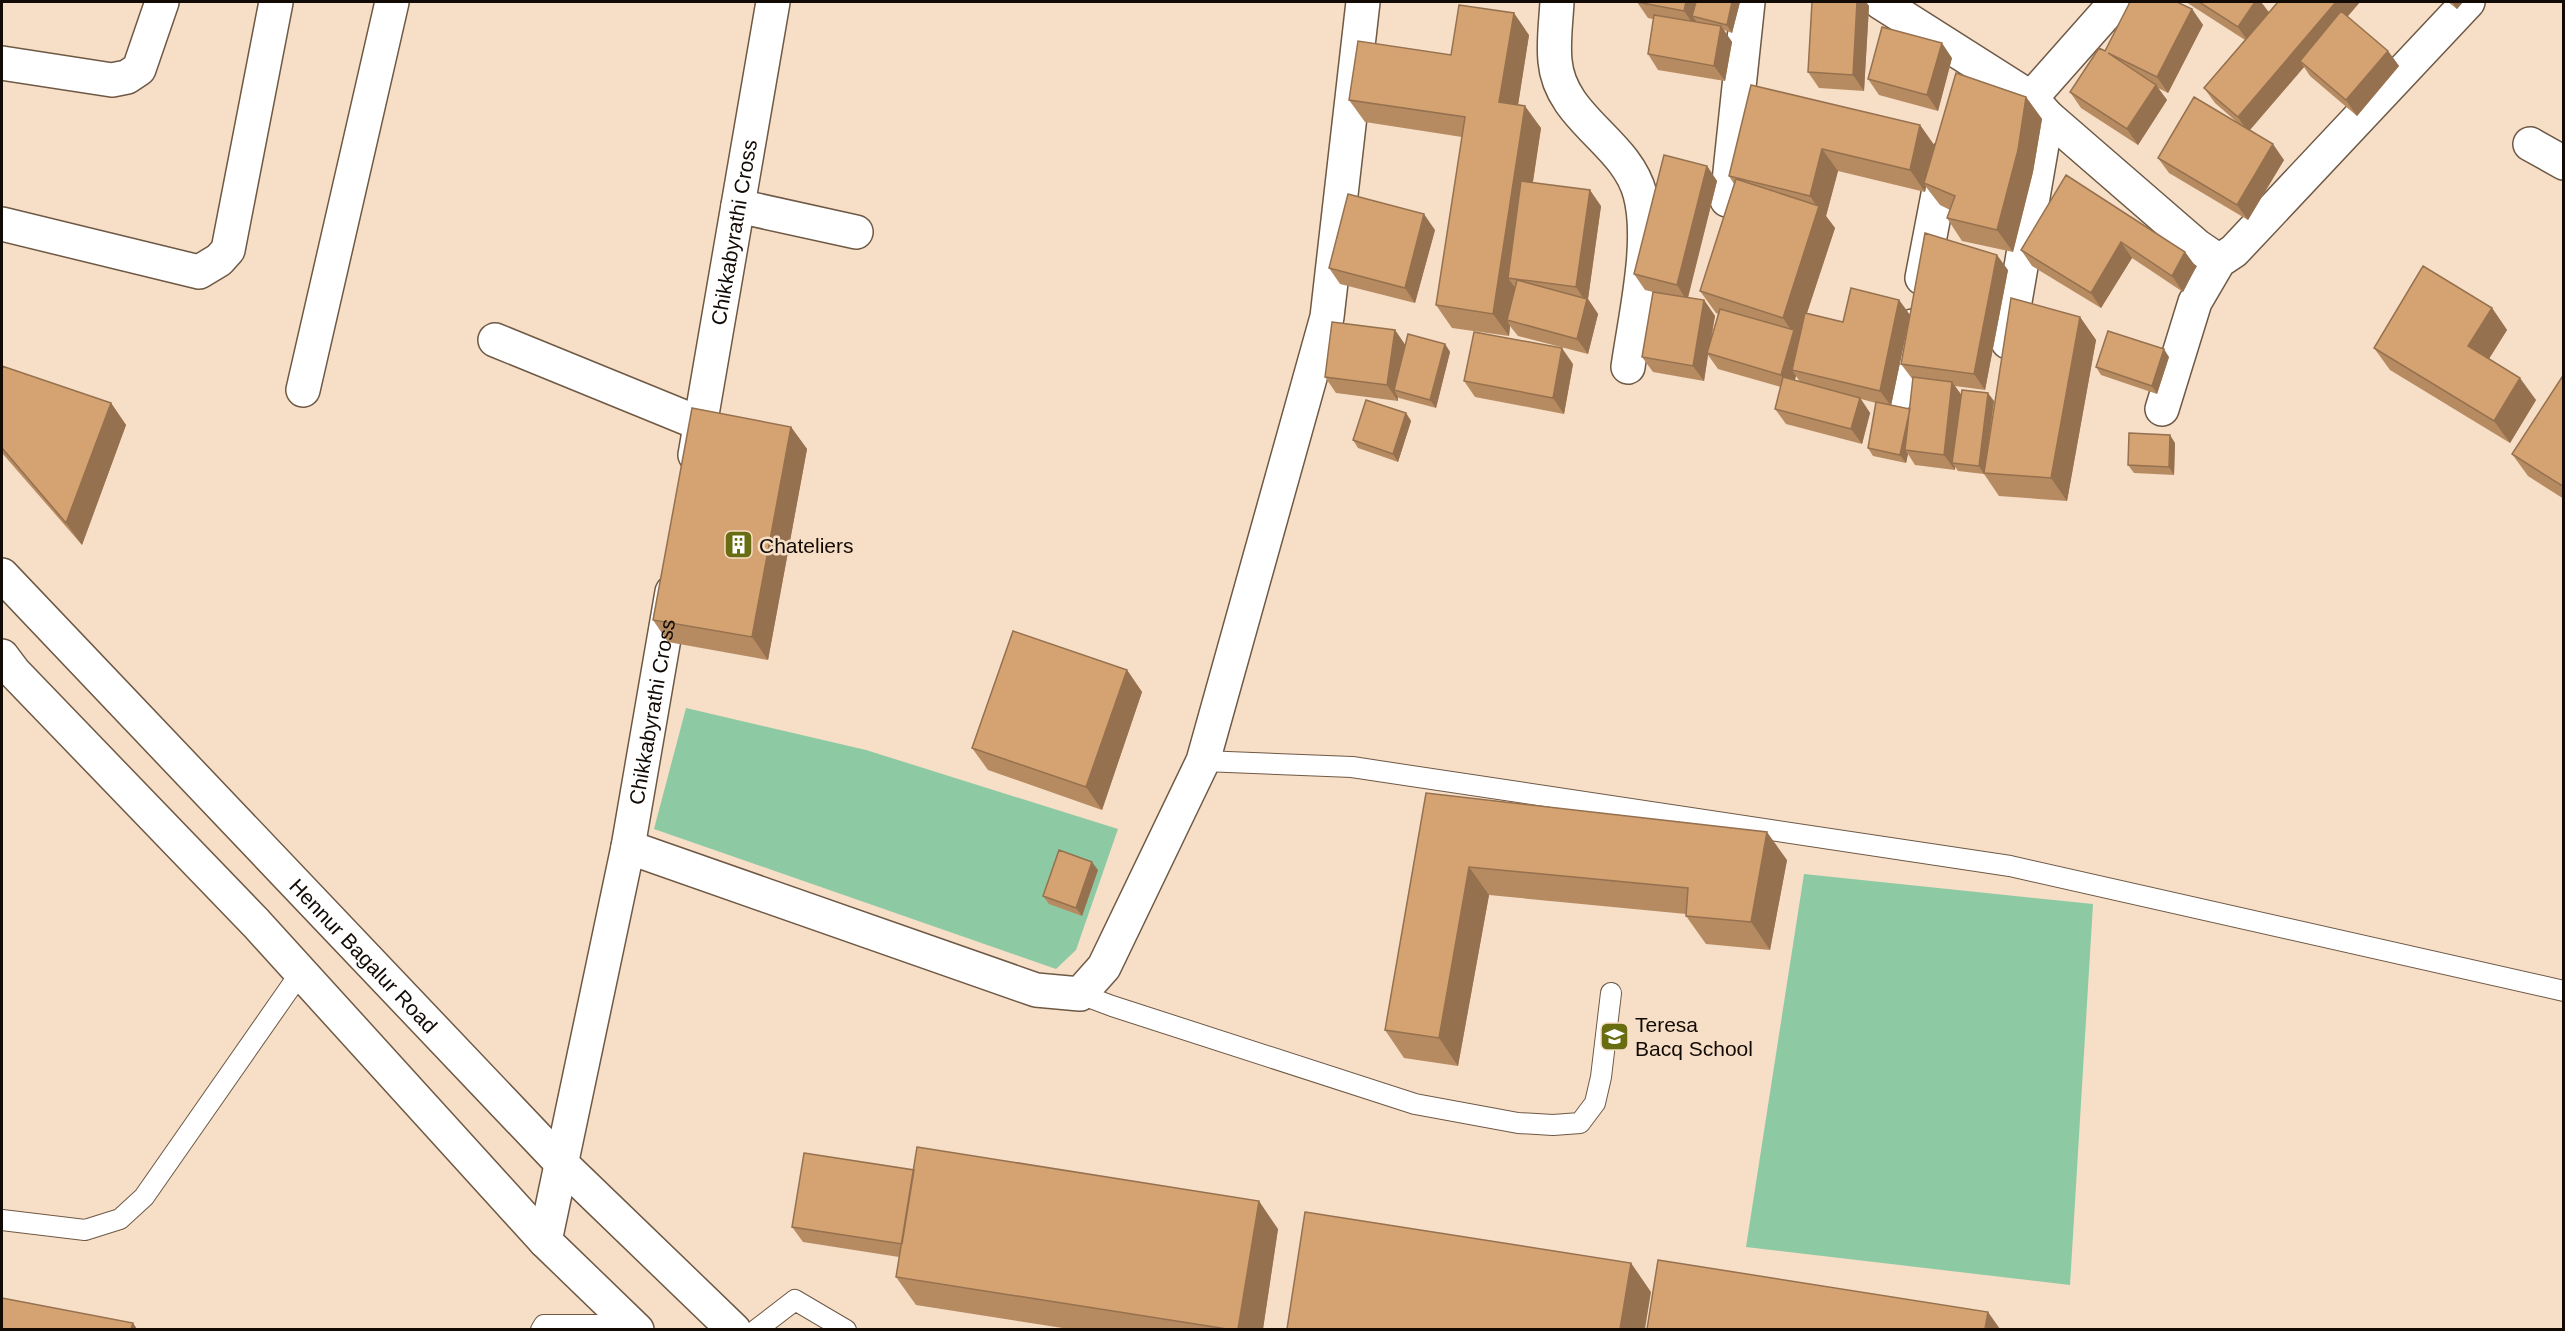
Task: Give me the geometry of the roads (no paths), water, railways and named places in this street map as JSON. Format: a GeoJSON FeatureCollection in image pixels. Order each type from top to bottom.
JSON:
{"type":"FeatureCollection","features":[{"type":"Feature","properties":{"kind":"street"},"geometry":{"type":"LineString","coordinates":[[2,63],[112,80],[127,78],[139,69],[162,2]]}},
{"type":"Feature","properties":{"kind":"street"},"geometry":{"type":"LineString","coordinates":[[2,224],[199,272],[219,260],[228,250],[276,2]]}},
{"type":"Feature","properties":{"kind":"street"},"geometry":{"type":"LineString","coordinates":[[303,390],[392,2]]}},
{"type":"Feature","properties":{"kind":"street","name":"Chikkabyrathi Cross"},"geometry":{"type":"LineString","coordinates":[[691,482],[773,2]]}},
{"type":"Feature","properties":{"kind":"street"},"geometry":{"type":"LineString","coordinates":[[628,847],[1036,990],[1080,993],[1104,967],[1203,761],[1327,317],[1363,2]]}},
{"type":"Feature","properties":{"kind":"street"},"geometry":{"type":"LineString","coordinates":[[1557,2],[1555,63],[1566,95],[1580,116],[1621,158],[1640,192],[1646,233],[1628,367]]}},
{"type":"Feature","properties":{"kind":"street"},"geometry":{"type":"LineString","coordinates":[[1727,200],[1748,2]]}},
{"type":"Feature","properties":{"kind":"street"},"geometry":{"type":"LineString","coordinates":[[1880,2],[1965,55],[2039,107],[2198,246],[2219,261]]}},
{"type":"Feature","properties":{"kind":"street"},"geometry":{"type":"LineString","coordinates":[[2003,369],[2039,107],[2116,2]]}},
{"type":"Feature","properties":{"kind":"street"},"geometry":{"type":"LineString","coordinates":[[2162,410],[2195,302],[2219,261],[2234,251],[2468,2]]}},
{"type":"Feature","properties":{"kind":"street"},"geometry":{"type":"LineString","coordinates":[[1958,90],[1965,55]]}},
{"type":"Feature","properties":{"kind":"street"},"geometry":{"type":"LineString","coordinates":[[1899,394],[1951,125]]}},
{"type":"Feature","properties":{"kind":"street"},"geometry":{"type":"LineString","coordinates":[[2530,144],[2564,163]]}},
{"type":"Feature","properties":{"kind":"street"},"geometry":{"type":"LineString","coordinates":[[738,206],[856,232]]}},
{"type":"Feature","properties":{"kind":"street"},"geometry":{"type":"LineString","coordinates":[[495,340],[701,424]]}},
{"type":"Feature","properties":{"kind":"street","name":"Chikkabyrathi Cross"},"geometry":{"type":"LineString","coordinates":[[545,1241],[563,1165],[628,847],[676,565]]}},
{"type":"Feature","properties":{"kind":"street","name":"Hennur Bagalur Road"},"geometry":{"type":"LineString","coordinates":[[2,575],[563,1165],[734,1329]]}},
{"type":"Feature","properties":{"kind":"street"},"geometry":{"type":"LineString","coordinates":[[2,656],[14,672],[256,922],[545,1241],[635,1327]]}},
{"type":"Feature","properties":{"kind":"lane"},"geometry":{"type":"LineString","coordinates":[[1203,761],[1352,767],[2010,866],[2564,991]]}},
{"type":"Feature","properties":{"kind":"lane"},"geometry":{"type":"LineString","coordinates":[[2,1220],[85,1230],[120,1219],[144,1197],[301,972]]}},
{"type":"Feature","properties":{"kind":"lane"},"geometry":{"type":"LineString","coordinates":[[1080,993],[1112,1006],[1415,1104],[1518,1123],[1553,1125],[1580,1123],[1595,1103],[1601,1077],[1611,993]]}},
{"type":"Feature","properties":{"kind":"lane"},"geometry":{"type":"LineString","coordinates":[[756,1329],[795,1300],[846,1329]]}},
{"type":"Feature","properties":{"kind":"lane"},"geometry":{"type":"LineString","coordinates":[[541,1329],[544,1325],[635,1327]]}},
{"type":"Feature","properties":{"kind":"place","name":"Chateliers"},"geometry":{"type":"Point","coordinates":[738,545]}},
{"type":"Feature","properties":{"kind":"place","name":"Teresa Bacq School"},"geometry":{"type":"Point","coordinates":[1614,1036]}}]}
